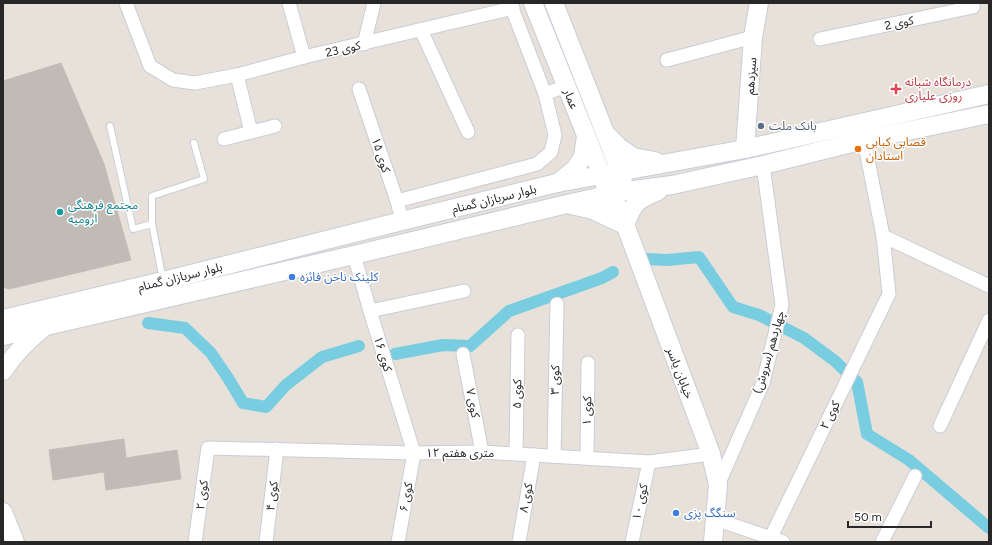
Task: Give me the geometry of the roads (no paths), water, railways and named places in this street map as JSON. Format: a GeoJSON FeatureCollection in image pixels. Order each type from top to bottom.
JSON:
{"type":"FeatureCollection","features":[{"type":"Feature","properties":{"kind":"main road","name":"عمار"},"geometry":{"type":"LineString","coordinates":[[554,3],[620,171],[618,198]]}},
{"type":"Feature","properties":{"kind":"main road","name":"سیزدهم"},"geometry":{"type":"LineString","coordinates":[[745,149],[753,37],[759,3]]}},
{"type":"Feature","properties":{"kind":"main road","name":"عمار"},"geometry":{"type":"LineString","coordinates":[[539,5],[566,86],[586,136],[602,175],[618,198]]}},
{"type":"Feature","properties":{"kind":"main road","name":"بلوار سربازان گمنام"},"geometry":{"type":"LineString","coordinates":[[3,319],[557,184],[620,171],[668,164],[745,149],[989,94]]}},
{"type":"Feature","properties":{"kind":"main road","name":"بلوار سربازان گمنام"},"geometry":{"type":"LineString","coordinates":[[3,336],[567,204],[618,198],[672,184],[763,165],[864,140],[989,114]]}},
{"type":"Feature","properties":{"kind":"main road"},"geometry":{"type":"LineString","coordinates":[[603,131],[619,148],[633,157],[668,164]]}},
{"type":"Feature","properties":{"kind":"main road"},"geometry":{"type":"LineString","coordinates":[[557,184],[575,169],[583,158],[586,136]]}},
{"type":"Feature","properties":{"kind":"main road"},"geometry":{"type":"LineString","coordinates":[[567,204],[592,210],[625,225],[632,208],[640,199],[672,184]]}},
{"type":"Feature","properties":{"kind":"main road","name":"خیابان یاسر"},"geometry":{"type":"LineString","coordinates":[[618,198],[625,225],[711,454],[718,485],[713,542]]}},
{"type":"Feature","properties":{"kind":"main road"},"geometry":{"type":"LineString","coordinates":[[3,307],[23,314]]}},
{"type":"Feature","properties":{"kind":"main road"},"geometry":{"type":"LineString","coordinates":[[3,371],[13,356],[28,340],[46,326]]}},
{"type":"Feature","properties":{"kind":"main road"},"geometry":{"type":"LineString","coordinates":[[3,512],[15,542]]}},
{"type":"Feature","properties":{"kind":"street","name":"کوی 23"},"geometry":{"type":"LineString","coordinates":[[126,3],[150,66],[173,80],[195,83],[237,75],[421,30],[511,6]]}},
{"type":"Feature","properties":{"kind":"street"},"geometry":{"type":"LineString","coordinates":[[289,3],[304,58]]}},
{"type":"Feature","properties":{"kind":"street"},"geometry":{"type":"LineString","coordinates":[[364,44],[374,3]]}},
{"type":"Feature","properties":{"kind":"street","name":"کوی 2"},"geometry":{"type":"LineString","coordinates":[[820,39],[973,7],[972,3]]}},
{"type":"Feature","properties":{"kind":"street"},"geometry":{"type":"LineString","coordinates":[[396,201],[537,164],[551,152],[555,135],[545,94],[511,6]]}},
{"type":"Feature","properties":{"kind":"street"},"geometry":{"type":"LineString","coordinates":[[421,30],[468,132]]}},
{"type":"Feature","properties":{"kind":"street"},"geometry":{"type":"LineString","coordinates":[[667,60],[753,37]]}},
{"type":"Feature","properties":{"kind":"street"},"geometry":{"type":"LineString","coordinates":[[237,75],[251,132]]}},
{"type":"Feature","properties":{"kind":"street"},"geometry":{"type":"LineString","coordinates":[[545,94],[566,86]]}},
{"type":"Feature","properties":{"kind":"street","name":"کوی ۱۵"},"geometry":{"type":"LineString","coordinates":[[359,89],[402,221]]}},
{"type":"Feature","properties":{"kind":"street"},"geometry":{"type":"LineString","coordinates":[[224,140],[275,126]]}},
{"type":"Feature","properties":{"kind":"street"},"geometry":{"type":"LineString","coordinates":[[864,140],[883,236],[989,286]]}},
{"type":"Feature","properties":{"kind":"street","name":"چهاردهم (سروش)"},"geometry":{"type":"LineString","coordinates":[[718,485],[763,383],[782,305],[763,165]]}},
{"type":"Feature","properties":{"kind":"street","name":"کوی ۲"},"geometry":{"type":"LineString","coordinates":[[777,539],[889,294],[883,236]]}},
{"type":"Feature","properties":{"kind":"street","name":"کوی ۱۶"},"geometry":{"type":"LineString","coordinates":[[354,255],[414,453]]}},
{"type":"Feature","properties":{"kind":"street"},"geometry":{"type":"LineString","coordinates":[[370,311],[464,291]]}},
{"type":"Feature","properties":{"kind":"street","name":"کوی ۳"},"geometry":{"type":"LineString","coordinates":[[554,456],[557,304]]}},
{"type":"Feature","properties":{"kind":"street"},"geometry":{"type":"LineString","coordinates":[[940,426],[989,320]]}},
{"type":"Feature","properties":{"kind":"street","name":"کوی ۵"},"geometry":{"type":"LineString","coordinates":[[516,454],[518,335]]}},
{"type":"Feature","properties":{"kind":"street","name":"کوی ۷"},"geometry":{"type":"LineString","coordinates":[[463,354],[482,452]]}},
{"type":"Feature","properties":{"kind":"street","name":"کوی ۱"},"geometry":{"type":"LineString","coordinates":[[587,458],[588,363]]}},
{"type":"Feature","properties":{"kind":"street","name":"کوی ۲"},"geometry":{"type":"LineString","coordinates":[[195,542],[208,448]]}},
{"type":"Feature","properties":{"kind":"street","name":"۱۲ متری هفتم"},"geometry":{"type":"LineString","coordinates":[[208,448],[414,453],[482,452],[649,462],[711,454]]}},
{"type":"Feature","properties":{"kind":"street","name":"کوی ۴"},"geometry":{"type":"LineString","coordinates":[[266,542],[277,449]]}},
{"type":"Feature","properties":{"kind":"street","name":"کوی ۶"},"geometry":{"type":"LineString","coordinates":[[398,542],[414,453]]}},
{"type":"Feature","properties":{"kind":"street","name":"کوی ۸"},"geometry":{"type":"LineString","coordinates":[[519,542],[534,455]]}},
{"type":"Feature","properties":{"kind":"street","name":"کوی ۱۰"},"geometry":{"type":"LineString","coordinates":[[632,542],[649,462]]}},
{"type":"Feature","properties":{"kind":"street"},"geometry":{"type":"LineString","coordinates":[[882,542],[915,476]]}},
{"type":"Feature","properties":{"kind":"street"},"geometry":{"type":"LineString","coordinates":[[715,519],[777,539]]}},
{"type":"Feature","properties":{"kind":"lane"},"geometry":{"type":"LineString","coordinates":[[110,126],[133,229],[152,224]]}},
{"type":"Feature","properties":{"kind":"lane"},"geometry":{"type":"LineString","coordinates":[[163,281],[152,224],[152,196],[204,179],[194,142]]}},
{"type":"Feature","properties":{"kind":"waterway"},"geometry":{"type":"LineString","coordinates":[[647,259],[667,260],[699,257],[733,307],[759,315],[804,338],[835,361],[857,382],[867,434],[909,460],[989,528]]}},
{"type":"Feature","properties":{"kind":"waterway"},"geometry":{"type":"LineString","coordinates":[[395,354],[443,345],[470,346],[509,311],[602,278],[613,272]]}},
{"type":"Feature","properties":{"kind":"waterway"},"geometry":{"type":"LineString","coordinates":[[148,323],[185,328],[211,353],[243,403],[266,407],[286,385],[322,357],[359,346]]}},
{"type":"Feature","properties":{"kind":"place","name":"درمانگاه شبانه روزی علیاری"},"geometry":{"type":"Point","coordinates":[896,89]}},
{"type":"Feature","properties":{"kind":"place","name":"بانک ملت"},"geometry":{"type":"Point","coordinates":[761,126]}},
{"type":"Feature","properties":{"kind":"place","name":"قصابی کبابی استادان"},"geometry":{"type":"Point","coordinates":[858,149]}},
{"type":"Feature","properties":{"kind":"place","name":"مجتمع فرهنگی ارومیه"},"geometry":{"type":"Point","coordinates":[60,212]}},
{"type":"Feature","properties":{"kind":"place","name":"کلینک ناخن فائزه"},"geometry":{"type":"Point","coordinates":[292,277]}},
{"type":"Feature","properties":{"kind":"place","name":"سنگگ پزی"},"geometry":{"type":"Point","coordinates":[676,513]}}]}
